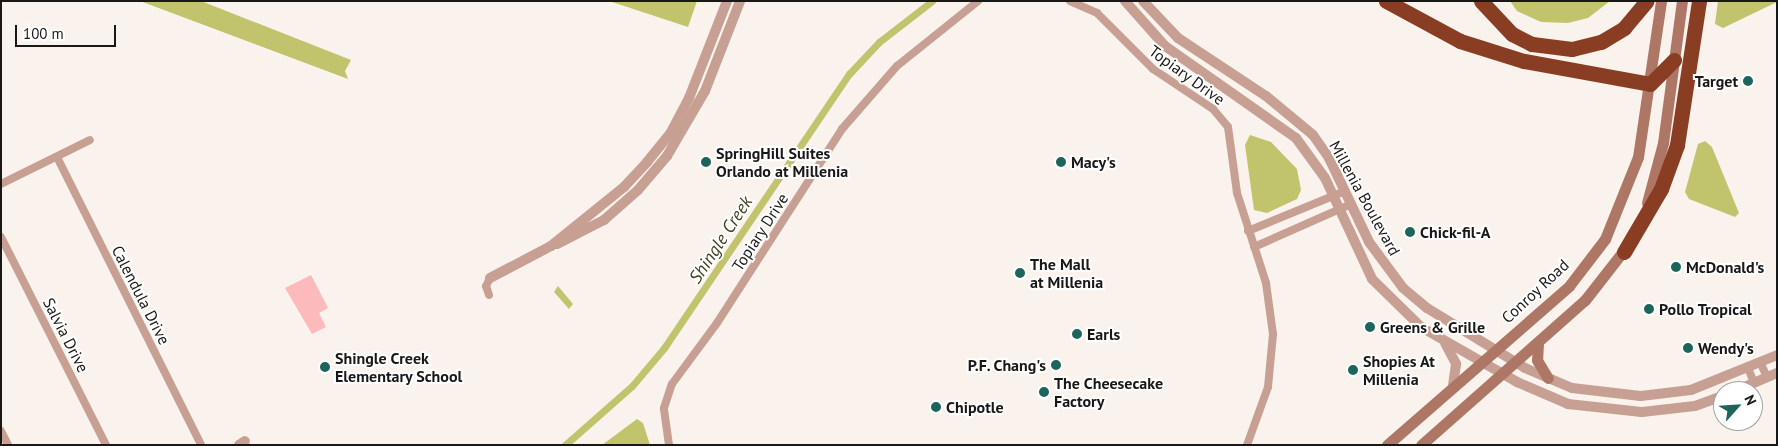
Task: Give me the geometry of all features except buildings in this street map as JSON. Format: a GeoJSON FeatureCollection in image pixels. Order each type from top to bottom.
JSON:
{"type":"FeatureCollection","features":[{"type":"Feature","properties":{"kind":"highway"},"geometry":{"type":"LineString","coordinates":[[1386,1],[1431,27],[1490,52],[1650,84],[1674,60]]}},
{"type":"Feature","properties":{"kind":"highway"},"geometry":{"type":"LineString","coordinates":[[1481,1],[1512,34],[1532,44],[1572,49],[1601,42],[1624,28],[1647,1]]}},
{"type":"Feature","properties":{"kind":"highway"},"geometry":{"type":"LineString","coordinates":[[1624,252],[1661,189],[1676,145],[1699,1]]}},
{"type":"Feature","properties":{"kind":"main road","name":"Conroy Road"},"geometry":{"type":"LineString","coordinates":[[1387,445],[1453,385],[1569,286],[1605,240],[1630,186],[1650,84],[1661,1]]}},
{"type":"Feature","properties":{"kind":"main road"},"geometry":{"type":"LineString","coordinates":[[1421,445],[1585,300],[1624,252],[1658,171],[1682,1]]}},
{"type":"Feature","properties":{"kind":"main road"},"geometry":{"type":"LineString","coordinates":[[1538,343],[1537,360],[1548,378]]}},
{"type":"Feature","properties":{"kind":"street"},"geometry":{"type":"LineString","coordinates":[[551,246],[624,187],[670,134],[727,1]]}},
{"type":"Feature","properties":{"kind":"street"},"geometry":{"type":"LineString","coordinates":[[489,295],[486,286],[490,278],[551,246],[589,231],[658,169],[694,113],[740,1]]}},
{"type":"Feature","properties":{"kind":"street","name":"Topiary Drive"},"geometry":{"type":"LineString","coordinates":[[669,445],[666,435],[664,408],[672,384],[717,323],[842,129],[897,66],[978,1]]}},
{"type":"Feature","properties":{"kind":"street","name":"Topiary Drive"},"geometry":{"type":"LineString","coordinates":[[1070,1],[1097,13],[1153,70],[1219,114],[1230,134],[1237,193],[1270,299],[1273,352],[1264,402],[1247,445]]}},
{"type":"Feature","properties":{"kind":"street","name":"Millenia Boulevard"},"geometry":{"type":"LineString","coordinates":[[1125,1],[1165,46],[1291,132],[1314,160],[1334,196],[1372,279],[1395,306],[1444,340],[1480,362],[1568,404],[1618,412],[1695,406],[1713,400]]}},
{"type":"Feature","properties":{"kind":"street","name":"Millenia Boulevard"},"geometry":{"type":"LineString","coordinates":[[1143,1],[1178,38],[1293,116],[1323,151],[1345,191],[1369,242],[1402,288],[1515,362],[1548,378],[1596,393],[1641,396],[1691,390],[1777,355]]}},
{"type":"Feature","properties":{"kind":"street"},"geometry":{"type":"LineString","coordinates":[[1,184],[90,140]]}},
{"type":"Feature","properties":{"kind":"street","name":"Calendula Drive"},"geometry":{"type":"LineString","coordinates":[[57,157],[201,445]]}},
{"type":"Feature","properties":{"kind":"street"},"geometry":{"type":"LineString","coordinates":[[1248,231],[1345,191]]}},
{"type":"Feature","properties":{"kind":"street"},"geometry":{"type":"LineString","coordinates":[[1254,247],[1351,204]]}},
{"type":"Feature","properties":{"kind":"street","name":"Salvia Drive"},"geometry":{"type":"LineString","coordinates":[[1,237],[106,445]]}},
{"type":"Feature","properties":{"kind":"street"},"geometry":{"type":"LineString","coordinates":[[1444,340],[1456,364],[1453,385]]}},
{"type":"Feature","properties":{"kind":"street"},"geometry":{"type":"LineString","coordinates":[[1757,381],[1772,375],[1760,362]]}},
{"type":"Feature","properties":{"kind":"street"},"geometry":{"type":"LineString","coordinates":[[1748,368],[1754,381]]}},
{"type":"Feature","properties":{"kind":"street"},"geometry":{"type":"LineString","coordinates":[[1,431],[8,445]]}},
{"type":"Feature","properties":{"kind":"shaded area"},"geometry":{"type":"Polygon","coordinates":[[[140,1],[201,1],[351,60],[345,71],[348,79],[140,1]]]}},
{"type":"Feature","properties":{"kind":"shaded area"},"geometry":{"type":"Polygon","coordinates":[[[609,1],[697,1],[688,27],[609,1]]]}},
{"type":"Feature","properties":{"kind":"shaded area"},"geometry":{"type":"Polygon","coordinates":[[[1510,1],[1610,1],[1588,18],[1568,23],[1541,22],[1517,11],[1510,1]]]}},
{"type":"Feature","properties":{"kind":"shaded area"},"geometry":{"type":"Polygon","coordinates":[[[1718,1],[1777,2],[1723,28],[1715,24],[1718,1]]]}},
{"type":"Feature","properties":{"kind":"shaded area"},"geometry":{"type":"Polygon","coordinates":[[[1250,135],[1271,142],[1297,169],[1301,190],[1297,199],[1267,213],[1254,210],[1245,145],[1250,135]]]}},
{"type":"Feature","properties":{"kind":"shaded area"},"geometry":{"type":"Polygon","coordinates":[[[1705,141],[1712,147],[1739,213],[1735,217],[1689,199],[1685,192],[1698,144],[1705,141]]]}},
{"type":"Feature","properties":{"kind":"shaded area"},"geometry":{"type":"Polygon","coordinates":[[[311,275],[328,308],[319,313],[326,327],[312,334],[285,288],[311,275]]]}},
{"type":"Feature","properties":{"kind":"shaded area"},"geometry":{"type":"Polygon","coordinates":[[[558,286],[573,304],[569,309],[554,292],[558,286]]]}},
{"type":"Feature","properties":{"kind":"shaded area"},"geometry":{"type":"Polygon","coordinates":[[[637,419],[643,423],[650,445],[602,445],[637,419]]]}},
{"type":"Feature","properties":{"kind":"waterway","name":"Shingle Creek"},"geometry":{"type":"LineString","coordinates":[[565,445],[632,386],[664,348],[849,74],[879,42],[932,1]]}},
{"type":"Feature","properties":{"kind":"place","name":"Target"},"geometry":{"type":"Point","coordinates":[1748,81]}},
{"type":"Feature","properties":{"kind":"place","name":"SpringHill Suites Orlando at Millenia"},"geometry":{"type":"Point","coordinates":[706,162]}},
{"type":"Feature","properties":{"kind":"place","name":"Macy's"},"geometry":{"type":"Point","coordinates":[1061,162]}},
{"type":"Feature","properties":{"kind":"place","name":"Chick-fil-A"},"geometry":{"type":"Point","coordinates":[1410,232]}},
{"type":"Feature","properties":{"kind":"place","name":"McDonald's"},"geometry":{"type":"Point","coordinates":[1676,267]}},
{"type":"Feature","properties":{"kind":"place","name":"The Mall at Millenia"},"geometry":{"type":"Point","coordinates":[1020,273]}},
{"type":"Feature","properties":{"kind":"place","name":"Pollo Tropical"},"geometry":{"type":"Point","coordinates":[1649,309]}},
{"type":"Feature","properties":{"kind":"place","name":"Greens & Grille"},"geometry":{"type":"Point","coordinates":[1370,327]}},
{"type":"Feature","properties":{"kind":"place","name":"Earls"},"geometry":{"type":"Point","coordinates":[1077,334]}},
{"type":"Feature","properties":{"kind":"place","name":"Wendy's"},"geometry":{"type":"Point","coordinates":[1688,348]}},
{"type":"Feature","properties":{"kind":"place","name":"P.F. Chang's"},"geometry":{"type":"Point","coordinates":[1056,365]}},
{"type":"Feature","properties":{"kind":"place","name":"Shingle Creek Elementary School"},"geometry":{"type":"Point","coordinates":[325,367]}},
{"type":"Feature","properties":{"kind":"place","name":"Shopies At Millenia"},"geometry":{"type":"Point","coordinates":[1353,370]}},
{"type":"Feature","properties":{"kind":"place","name":"The Cheesecake Factory"},"geometry":{"type":"Point","coordinates":[1044,392]}},
{"type":"Feature","properties":{"kind":"place","name":"Chipotle"},"geometry":{"type":"Point","coordinates":[936,407]}}]}
